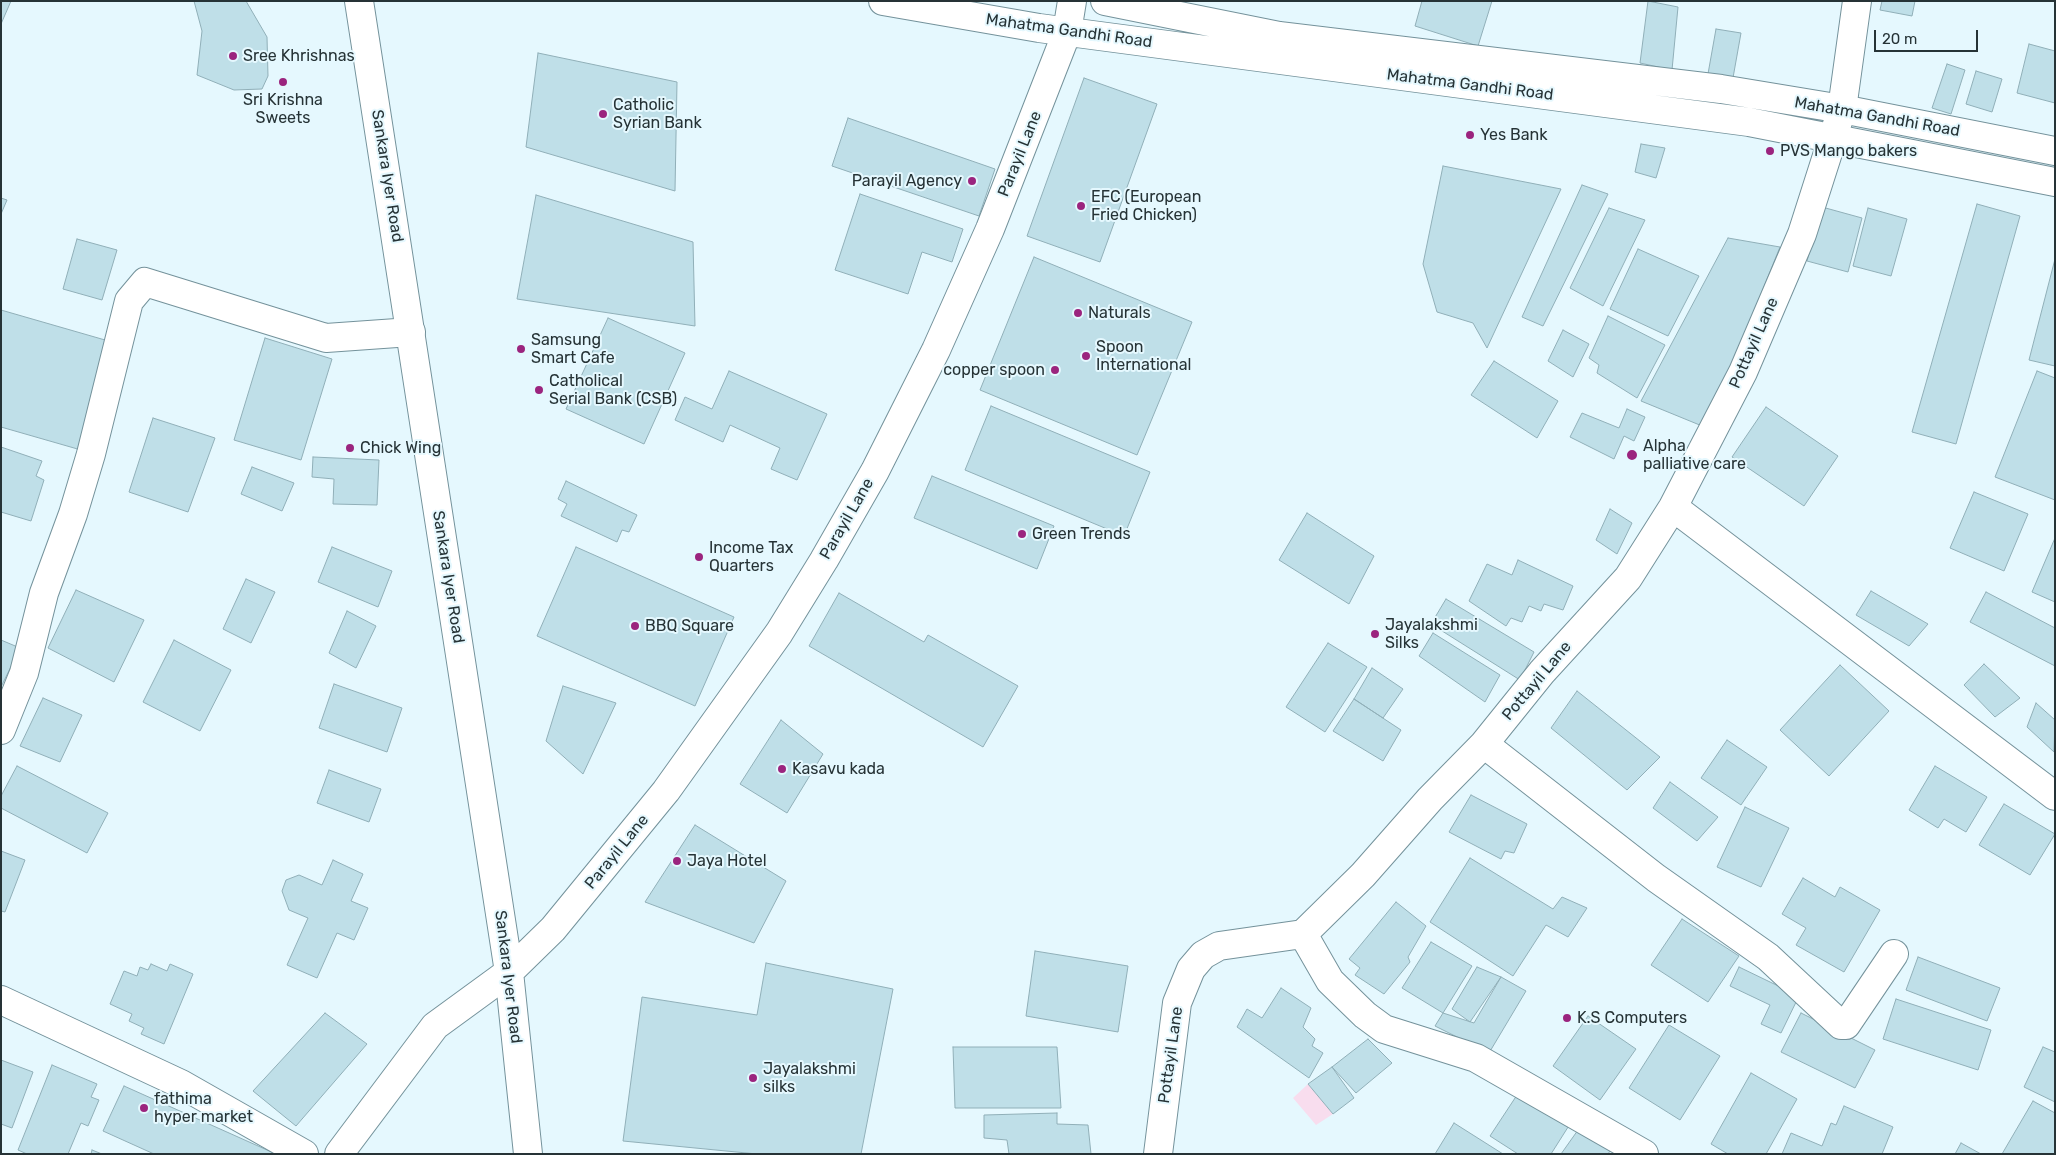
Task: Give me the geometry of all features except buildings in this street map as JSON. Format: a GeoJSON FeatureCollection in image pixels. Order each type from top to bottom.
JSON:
{"type":"FeatureCollection","features":[{"type":"Feature","properties":{"kind":"main road","name":"Sankara Iyer Road"},"geometry":{"type":"LineString","coordinates":[[359,1],[509,972],[528,1154]]}},
{"type":"Feature","properties":{"kind":"main road","name":"Mahatma Gandhi Road"},"geometry":{"type":"LineString","coordinates":[[883,1],[1067,32],[1740,120],[2055,182]]}},
{"type":"Feature","properties":{"kind":"main road","name":"Parayil Lane"},"geometry":{"type":"LineString","coordinates":[[339,1154],[435,1026],[509,972],[554,929],[666,791],[779,633],[824,560],[875,470],[936,350],[990,230],[1067,32],[1072,1]]}},
{"type":"Feature","properties":{"kind":"main road","name":"Mahatma Gandhi Road"},"geometry":{"type":"LineString","coordinates":[[1105,1],[1279,36],[1721,89],[1842,109],[2055,151]]}},
{"type":"Feature","properties":{"kind":"main road","name":"Pottayil Lane"},"geometry":{"type":"LineString","coordinates":[[1158,1154],[1177,1003],[1191,969],[1203,955],[1219,946],[1303,934],[1362,875],[1430,799],[1484,744],[1542,672],[1628,578],[1673,507],[1743,372],[1802,234],[1842,109],[1858,1]]}},
{"type":"Feature","properties":{"kind":"main road"},"geometry":{"type":"LineString","coordinates":[[1,730],[24,673],[44,593],[73,514],[89,462],[117,357],[129,301],[145,282],[326,338],[411,332]]}},
{"type":"Feature","properties":{"kind":"main road"},"geometry":{"type":"LineString","coordinates":[[1673,507],[2055,796]]}},
{"type":"Feature","properties":{"kind":"main road"},"geometry":{"type":"LineString","coordinates":[[1484,744],[1656,878],[1768,957],[1841,1025],[1846,1025],[1894,954]]}},
{"type":"Feature","properties":{"kind":"main road"},"geometry":{"type":"LineString","coordinates":[[1303,934],[1330,980],[1365,1015],[1384,1029],[1476,1058],[1644,1154]]}},
{"type":"Feature","properties":{"kind":"main road"},"geometry":{"type":"LineString","coordinates":[[1,1000],[181,1084],[304,1154]]}},
{"type":"Feature","properties":{"kind":"shaded area"},"geometry":{"type":"Polygon","coordinates":[[[1308,1084],[1333,1114],[1316,1125],[1293,1098],[1308,1084]]]}},
{"type":"Feature","properties":{"kind":"place","name":"Sree Khrishnas"},"geometry":{"type":"Point","coordinates":[233,56]}},
{"type":"Feature","properties":{"kind":"place","name":"Sri Krishna Sweets"},"geometry":{"type":"Point","coordinates":[283,82]}},
{"type":"Feature","properties":{"kind":"place","name":"Catholic Syrian Bank"},"geometry":{"type":"Point","coordinates":[603,114]}},
{"type":"Feature","properties":{"kind":"place","name":"Yes Bank"},"geometry":{"type":"Point","coordinates":[1470,135]}},
{"type":"Feature","properties":{"kind":"place","name":"PVS Mango bakers"},"geometry":{"type":"Point","coordinates":[1770,151]}},
{"type":"Feature","properties":{"kind":"place","name":"Parayil Agency"},"geometry":{"type":"Point","coordinates":[972,181]}},
{"type":"Feature","properties":{"kind":"place","name":"EFC (European Fried Chicken)"},"geometry":{"type":"Point","coordinates":[1081,206]}},
{"type":"Feature","properties":{"kind":"place","name":"Naturals"},"geometry":{"type":"Point","coordinates":[1078,313]}},
{"type":"Feature","properties":{"kind":"place","name":"Samsung Smart Cafe"},"geometry":{"type":"Point","coordinates":[521,349]}},
{"type":"Feature","properties":{"kind":"place","name":"Spoon International"},"geometry":{"type":"Point","coordinates":[1086,356]}},
{"type":"Feature","properties":{"kind":"place","name":"copper spoon"},"geometry":{"type":"Point","coordinates":[1055,370]}},
{"type":"Feature","properties":{"kind":"place","name":"Catholical Serial Bank (CSB)"},"geometry":{"type":"Point","coordinates":[539,390]}},
{"type":"Feature","properties":{"kind":"place","name":"Chick Wing"},"geometry":{"type":"Point","coordinates":[350,448]}},
{"type":"Feature","properties":{"kind":"place","name":"Alpha palliative care"},"geometry":{"type":"Point","coordinates":[1632,455]}},
{"type":"Feature","properties":{"kind":"place","name":"Green Trends"},"geometry":{"type":"Point","coordinates":[1022,534]}},
{"type":"Feature","properties":{"kind":"place","name":"Income Tax Quarters"},"geometry":{"type":"Point","coordinates":[699,557]}},
{"type":"Feature","properties":{"kind":"place","name":"BBQ Square"},"geometry":{"type":"Point","coordinates":[635,626]}},
{"type":"Feature","properties":{"kind":"place","name":"Jayalakshmi Silks"},"geometry":{"type":"Point","coordinates":[1375,634]}},
{"type":"Feature","properties":{"kind":"place","name":"Kasavu kada"},"geometry":{"type":"Point","coordinates":[782,769]}},
{"type":"Feature","properties":{"kind":"place","name":"Jaya Hotel"},"geometry":{"type":"Point","coordinates":[677,861]}},
{"type":"Feature","properties":{"kind":"place","name":"K.S Computers"},"geometry":{"type":"Point","coordinates":[1567,1018]}},
{"type":"Feature","properties":{"kind":"place","name":"Jayalakshmi silks"},"geometry":{"type":"Point","coordinates":[753,1078]}},
{"type":"Feature","properties":{"kind":"place","name":"fathima hyper market"},"geometry":{"type":"Point","coordinates":[144,1108]}}]}
